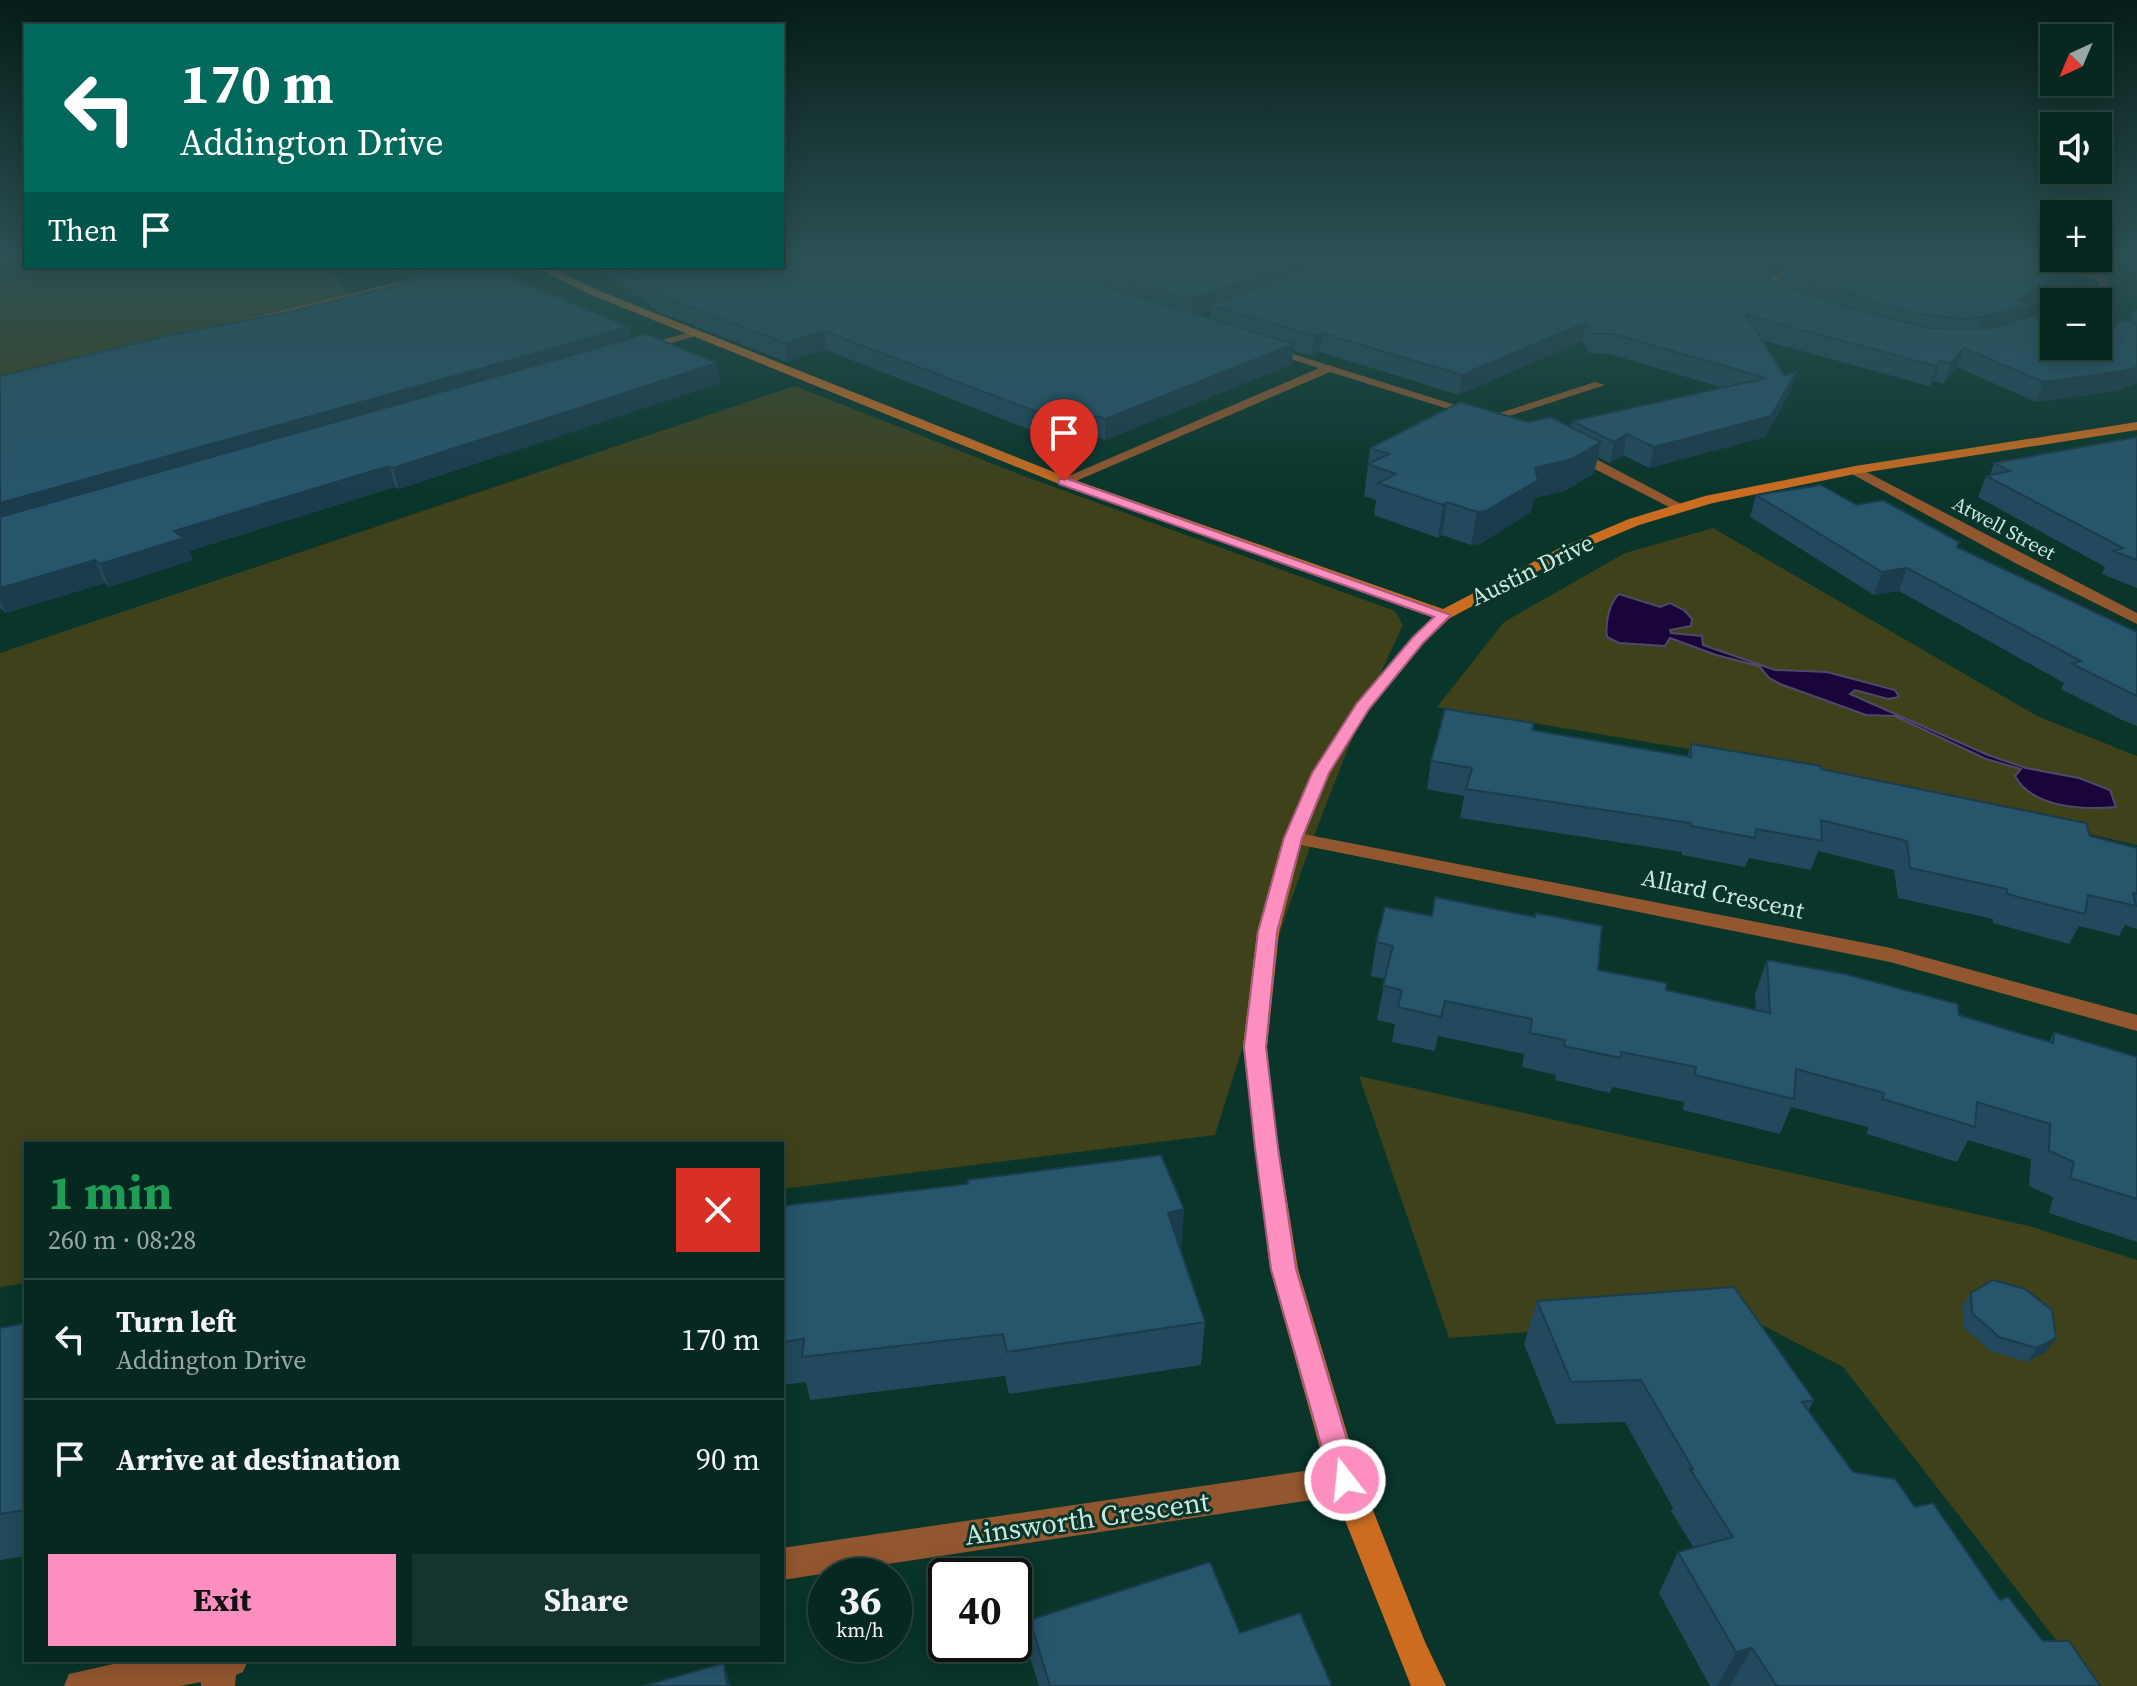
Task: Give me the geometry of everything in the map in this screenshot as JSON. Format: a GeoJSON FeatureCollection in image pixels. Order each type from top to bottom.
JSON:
{"type":"FeatureCollection","features":[{"type":"Feature","properties":{"kind":"street"},"geometry":{"type":"LineString","coordinates":[[627,353],[690,335]]}},
{"type":"Feature","properties":{"kind":"street"},"geometry":{"type":"LineString","coordinates":[[700,335],[1064,481],[1444,615]]}},
{"type":"Feature","properties":{"kind":"street"},"geometry":{"type":"LineString","coordinates":[[1259,347],[1511,425]]}},
{"type":"Feature","properties":{"kind":"street"},"geometry":{"type":"LineString","coordinates":[[1064,481],[1330,368]]}},
{"type":"Feature","properties":{"kind":"street"},"geometry":{"type":"LineString","coordinates":[[1490,418],[1599,385]]}},
{"type":"Feature","properties":{"kind":"street","name":"Austin Drive"},"geometry":{"type":"LineString","coordinates":[[1429,1686],[1412,1652],[1345,1480],[1284,1269],[1255,1047],[1268,932],[1293,838],[1321,773],[1347,727],[1418,640],[1444,615],[1565,551],[1680,507],[1855,470],[2137,426]]}},
{"type":"Feature","properties":{"kind":"street"},"geometry":{"type":"LineString","coordinates":[[1560,446],[1680,507]]}},
{"type":"Feature","properties":{"kind":"street","name":"Atwell Street"},"geometry":{"type":"LineString","coordinates":[[1855,470],[2008,554],[2137,619]]}},
{"type":"Feature","properties":{"kind":"street","name":"Allard Crescent"},"geometry":{"type":"LineString","coordinates":[[1293,838],[1891,955],[2137,1023]]}},
{"type":"Feature","properties":{"kind":"street","name":"Ainsworth Crescent"},"geometry":{"type":"LineString","coordinates":[[784,1564],[1345,1480]]}},
{"type":"Feature","properties":{"kind":"street"},"geometry":{"type":"LineString","coordinates":[[81,1686],[223,1669]]}},
{"type":"Feature","properties":{"kind":"green space"},"geometry":{"type":"Polygon","coordinates":[[[0,335],[186,335],[0,379],[0,335]]]}},
{"type":"Feature","properties":{"kind":"green space"},"geometry":{"type":"Polygon","coordinates":[[[795,386],[1021,475],[1395,611],[1403,625],[1374,687],[1323,813],[1277,940],[1215,1135],[784,1189],[784,1142],[24,1142],[24,1283],[0,1287],[0,653],[795,386]]]}},
{"type":"Feature","properties":{"kind":"green space"},"geometry":{"type":"Polygon","coordinates":[[[1713,528],[2037,716],[2137,756],[2137,845],[1808,769],[1437,707],[1504,622],[1625,553],[1713,528]]]}},
{"type":"Feature","properties":{"kind":"green space"},"geometry":{"type":"Polygon","coordinates":[[[1359,1076],[2029,1226],[2137,1260],[2137,1686],[2092,1686],[1843,1367],[1745,1316],[1449,1338],[1359,1076]]]}},
{"type":"Feature","properties":{"kind":"shaded area"},"geometry":{"type":"Polygon","coordinates":[[[1619,594],[1660,607],[1670,603],[1684,610],[1692,619],[1691,626],[1670,630],[1671,633],[1702,636],[1703,645],[1775,670],[1827,672],[1895,690],[1899,697],[1888,699],[1855,690],[1850,694],[1988,755],[2026,768],[2079,778],[2110,790],[2116,807],[2074,807],[2046,801],[2023,787],[2015,776],[2021,769],[1986,759],[1895,716],[1866,715],[1780,684],[1769,678],[1759,666],[1716,655],[1670,638],[1665,646],[1619,643],[1607,637],[1607,620],[1619,594]]]}},
{"type":"Feature","properties":{"kind":"building"},"geometry":{"type":"Polygon","coordinates":[[[602,335],[0,503],[0,376],[166,336],[602,335]]]}},
{"type":"Feature","properties":{"kind":"building"},"geometry":{"type":"Polygon","coordinates":[[[644,335],[717,363],[393,468],[389,466],[174,531],[184,538],[100,564],[95,560],[0,588],[0,517],[644,335]]]}},
{"type":"Feature","properties":{"kind":"building"},"geometry":{"type":"Polygon","coordinates":[[[763,335],[812,335],[785,343],[763,335]]]}},
{"type":"Feature","properties":{"kind":"building"},"geometry":{"type":"Polygon","coordinates":[[[834,335],[1263,335],[1294,344],[1105,419],[1097,416],[1074,426],[834,335]]]}},
{"type":"Feature","properties":{"kind":"building"},"geometry":{"type":"Polygon","coordinates":[[[1328,335],[1556,335],[1462,375],[1328,335]]]}},
{"type":"Feature","properties":{"kind":"building"},"geometry":{"type":"Polygon","coordinates":[[[1615,335],[1758,335],[1784,375],[1796,372],[1771,416],[1654,447],[1627,434],[1614,442],[1572,421],[1767,378],[1615,335]]]}},
{"type":"Feature","properties":{"kind":"building"},"geometry":{"type":"Polygon","coordinates":[[[1819,335],[2040,335],[2040,360],[2112,360],[2112,335],[2137,335],[2137,367],[2125,371],[2043,382],[1964,348],[1951,363],[1941,361],[1936,366],[1819,335]]]}},
{"type":"Feature","properties":{"kind":"building"},"geometry":{"type":"Polygon","coordinates":[[[1460,402],[1528,422],[1550,417],[1601,442],[1572,459],[1535,468],[1538,480],[1486,511],[1477,512],[1447,502],[1443,505],[1378,483],[1396,474],[1368,464],[1389,454],[1370,448],[1460,402]]]}},
{"type":"Feature","properties":{"kind":"building"},"geometry":{"type":"Polygon","coordinates":[[[2137,437],[2137,560],[2113,551],[2123,548],[1986,476],[2010,471],[1994,463],[2137,437]]]}},
{"type":"Feature","properties":{"kind":"building"},"geometry":{"type":"Polygon","coordinates":[[[1821,485],[1857,505],[1883,500],[1959,542],[1957,547],[2137,632],[2137,696],[2072,664],[2081,661],[1907,568],[1882,572],[1756,495],[1821,485]]]}},
{"type":"Feature","properties":{"kind":"building"},"geometry":{"type":"Polygon","coordinates":[[[1445,709],[1534,723],[1532,730],[1691,757],[1691,744],[1821,766],[1821,769],[2086,823],[2090,836],[2137,848],[2137,894],[2133,893],[2136,906],[2088,895],[2085,914],[2007,894],[2007,889],[1910,868],[1907,841],[1821,820],[1822,841],[1756,829],[1755,838],[1691,826],[1691,823],[1466,789],[1472,768],[1431,761],[1445,709]]]}},
{"type":"Feature","properties":{"kind":"building"},"geometry":{"type":"Polygon","coordinates":[[[1435,897],[1535,917],[1536,913],[1602,926],[1598,970],[1667,983],[1666,990],[1770,1013],[1767,960],[1845,974],[1958,1004],[1959,1015],[2053,1043],[2054,1032],[2137,1057],[2137,1199],[2070,1178],[2074,1162],[2049,1151],[2050,1124],[1977,1102],[1975,1127],[1883,1099],[1884,1093],[1796,1069],[1794,1099],[1695,1075],[1696,1067],[1621,1052],[1621,1058],[1564,1046],[1565,1040],[1530,1033],[1532,1019],[1445,1001],[1441,1017],[1398,1007],[1402,990],[1383,986],[1393,946],[1376,942],[1385,907],[1432,916],[1435,897]]]}},
{"type":"Feature","properties":{"kind":"building"},"geometry":{"type":"Polygon","coordinates":[[[1161,1155],[1184,1209],[1168,1213],[1205,1322],[1007,1352],[1003,1334],[802,1357],[804,1339],[784,1342],[784,1206],[968,1184],[967,1180],[1161,1155]]]}},
{"type":"Feature","properties":{"kind":"building"},"geometry":{"type":"Polygon","coordinates":[[[1993,1280],[2025,1289],[2052,1310],[2056,1338],[2037,1348],[1999,1337],[1972,1313],[1971,1293],[1993,1280]]]}},
{"type":"Feature","properties":{"kind":"building"},"geometry":{"type":"Polygon","coordinates":[[[1734,1287],[1814,1400],[1802,1402],[1853,1472],[1895,1479],[1915,1507],[1933,1503],[2000,1600],[2008,1597],[2043,1641],[2069,1641],[2100,1686],[1777,1686],[1752,1648],[1736,1652],[1678,1552],[1733,1537],[1690,1469],[1693,1469],[1641,1380],[1571,1382],[1537,1301],[1734,1287]]]}},
{"type":"Feature","properties":{"kind":"building"},"geometry":{"type":"Polygon","coordinates":[[[24,1323],[24,1510],[0,1514],[0,1328],[24,1323]]]}},
{"type":"Feature","properties":{"kind":"building"},"geometry":{"type":"Polygon","coordinates":[[[1210,1562],[1240,1633],[1300,1613],[1332,1686],[1050,1686],[1032,1619],[1210,1562]]]}},
{"type":"Feature","properties":{"kind":"building"},"geometry":{"type":"Polygon","coordinates":[[[724,1663],[727,1686],[643,1686],[724,1663]]]}},
{"type":"Feature","properties":{"kind":"route"},"geometry":{"type":"LineString","coordinates":[[1064,481],[1444,615],[1418,640],[1362,707],[1321,773],[1293,838],[1268,932],[1255,1047],[1266,1148],[1284,1269],[1345,1480]]}}]}
